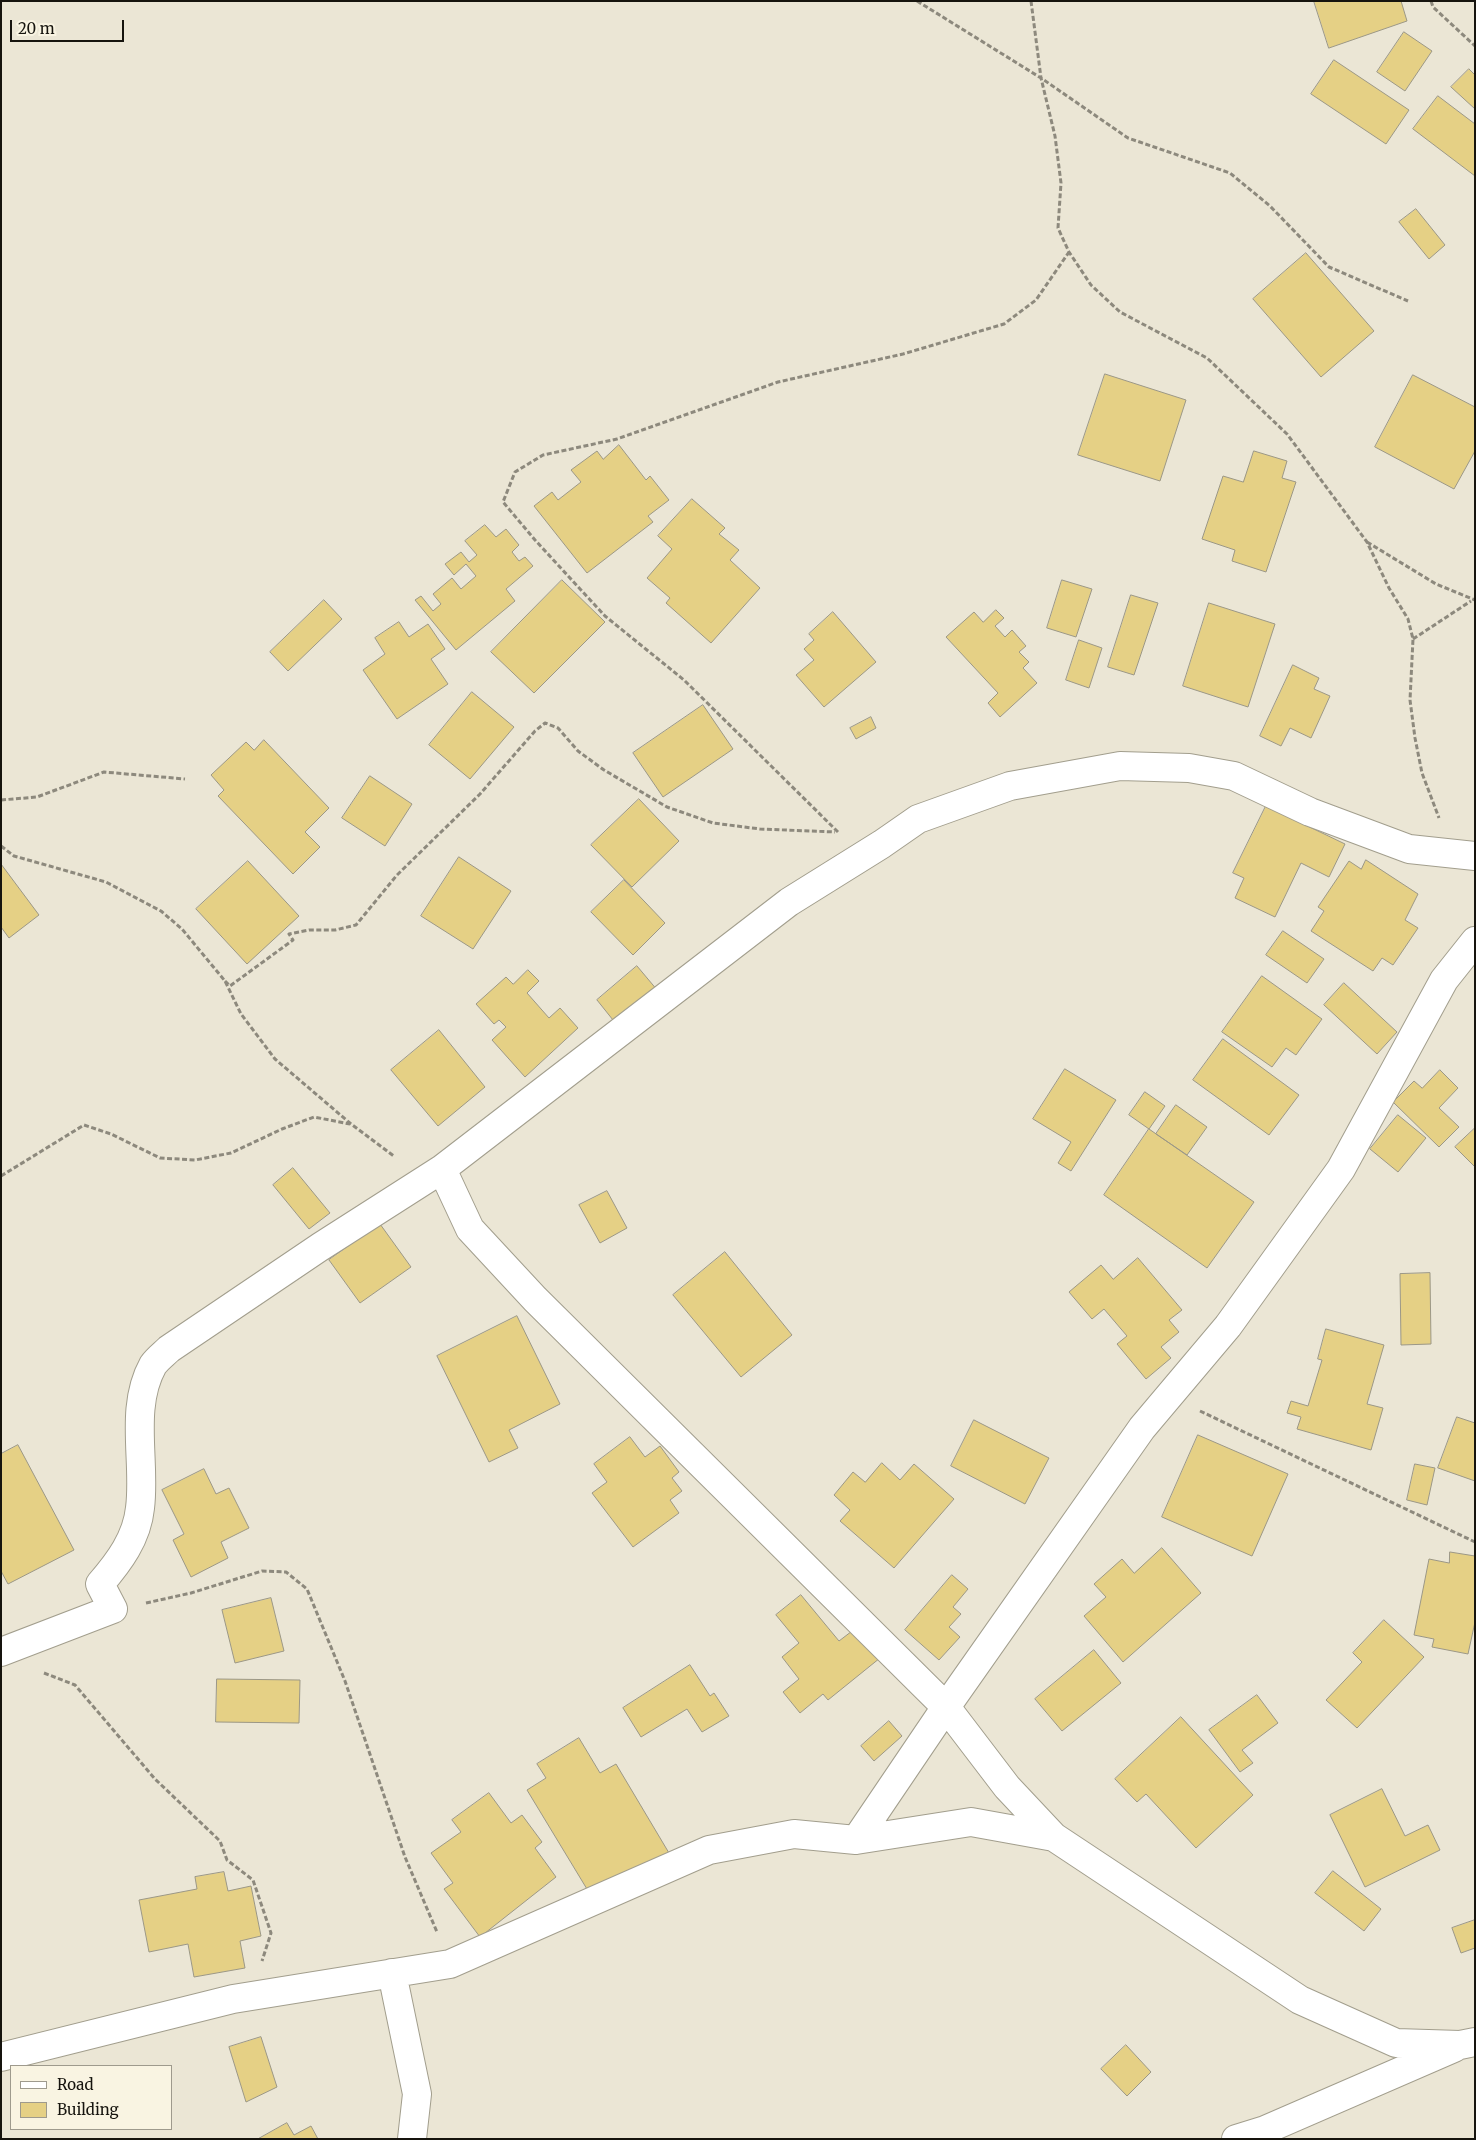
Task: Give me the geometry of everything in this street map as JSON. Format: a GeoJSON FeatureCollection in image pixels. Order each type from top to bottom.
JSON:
{"type":"FeatureCollection","features":[{"type":"Feature","properties":{"kind":"street"},"geometry":{"type":"LineString","coordinates":[[5,1651],[113,1610],[100,1584],[121,1560],[133,1535],[140,1508],[142,1395],[154,1364],[169,1349],[253,1295],[320,1247],[442,1169],[789,902],[882,844],[918,819],[1010,786],[1120,766],[1189,768],[1234,776],[1310,812],[1409,849],[1464,854]]}},
{"type":"Feature","properties":{"kind":"street"},"geometry":{"type":"LineString","coordinates":[[856,1840],[946,1707],[1142,1428],[1228,1326],[1341,1169],[1444,980],[1475,941]]}},
{"type":"Feature","properties":{"kind":"street"},"geometry":{"type":"LineString","coordinates":[[442,1169],[470,1229],[535,1299],[946,1707],[1007,1787],[1054,1837],[1300,2000],[1396,2043],[1467,2044]]}},
{"type":"Feature","properties":{"kind":"street"},"geometry":{"type":"LineString","coordinates":[[1,2057],[233,1999],[450,1964],[709,1850],[794,1834],[856,1840],[971,1822],[1054,1837]]}},
{"type":"Feature","properties":{"kind":"street"},"geometry":{"type":"LineString","coordinates":[[392,1973],[416,2094],[412,2139]]}},
{"type":"Feature","properties":{"kind":"street"},"geometry":{"type":"LineString","coordinates":[[1236,2139],[1265,2130],[1467,2044]]}},
{"type":"Feature","properties":{"kind":"path"},"geometry":{"type":"LineString","coordinates":[[917,1],[1041,78],[1128,138],[1230,173],[1270,206],[1328,266],[1408,301]]}},
{"type":"Feature","properties":{"kind":"path"},"geometry":{"type":"LineString","coordinates":[[1030,1],[1041,78],[1054,136],[1061,183],[1058,228],[1069,252],[1091,285],[1120,312],[1208,358],[1287,434],[1367,542],[1389,588],[1408,619],[1413,639],[1410,700],[1422,773],[1464,854]]}},
{"type":"Feature","properties":{"kind":"path"},"geometry":{"type":"LineString","coordinates":[[1431,1],[1433,8],[1475,46]]}},
{"type":"Feature","properties":{"kind":"path"},"geometry":{"type":"LineString","coordinates":[[838,832],[684,680],[605,616],[503,502],[515,472],[543,455],[617,439],[778,382],[903,354],[1004,324],[1036,300],[1069,252]]}},
{"type":"Feature","properties":{"kind":"path"},"geometry":{"type":"LineString","coordinates":[[1367,542],[1436,584],[1473,600]]}},
{"type":"Feature","properties":{"kind":"path"},"geometry":{"type":"LineString","coordinates":[[1413,639],[1473,600]]}},
{"type":"Feature","properties":{"kind":"path"},"geometry":{"type":"LineString","coordinates":[[1,846],[14,856],[106,882],[161,911],[182,929],[230,986],[294,940],[289,934],[309,930],[334,930],[356,925],[397,875],[480,794],[544,723],[558,728],[578,751],[604,770],[666,807],[713,823],[760,829],[838,832],[882,844]]}},
{"type":"Feature","properties":{"kind":"path"},"geometry":{"type":"LineString","coordinates":[[1,800],[37,797],[104,772],[185,779]]}},
{"type":"Feature","properties":{"kind":"path"},"geometry":{"type":"LineString","coordinates":[[225,981],[241,1014],[275,1059],[351,1124],[394,1157],[442,1169]]}},
{"type":"Feature","properties":{"kind":"path"},"geometry":{"type":"LineString","coordinates":[[1,1176],[84,1125],[111,1134],[160,1158],[194,1160],[231,1153],[282,1129],[314,1117],[351,1124]]}},
{"type":"Feature","properties":{"kind":"path"},"geometry":{"type":"LineString","coordinates":[[1169,1396],[1475,1542]]}},
{"type":"Feature","properties":{"kind":"path"},"geometry":{"type":"LineString","coordinates":[[113,1610],[191,1593],[262,1571],[286,1572],[307,1588],[345,1682],[405,1857],[450,1964]]}},
{"type":"Feature","properties":{"kind":"path"},"geometry":{"type":"LineString","coordinates":[[5,1651],[17,1664],[75,1685],[155,1779],[220,1841],[227,1860],[253,1880],[271,1934],[252,1996]]}},
{"type":"Feature","properties":{"kind":"building"},"geometry":{"type":"Polygon","coordinates":[[[1314,1],[1401,1],[1407,21],[1329,48],[1314,1]]]}},
{"type":"Feature","properties":{"kind":"building"},"geometry":{"type":"Polygon","coordinates":[[[1404,32],[1432,51],[1405,91],[1377,72],[1404,32]]]}},
{"type":"Feature","properties":{"kind":"building"},"geometry":{"type":"Polygon","coordinates":[[[1334,60],[1409,110],[1386,144],[1311,94],[1334,60]]]}},
{"type":"Feature","properties":{"kind":"building"},"geometry":{"type":"Polygon","coordinates":[[[1469,69],[1475,75],[1475,109],[1451,87],[1469,69]]]}},
{"type":"Feature","properties":{"kind":"building"},"geometry":{"type":"Polygon","coordinates":[[[1438,96],[1475,124],[1475,176],[1413,129],[1438,96]]]}},
{"type":"Feature","properties":{"kind":"building"},"geometry":{"type":"Polygon","coordinates":[[[1416,209],[1445,245],[1429,259],[1399,222],[1416,209]]]}},
{"type":"Feature","properties":{"kind":"building"},"geometry":{"type":"Polygon","coordinates":[[[1306,253],[1374,331],[1321,377],[1253,299],[1306,253]]]}},
{"type":"Feature","properties":{"kind":"building"},"geometry":{"type":"Polygon","coordinates":[[[1105,374],[1186,400],[1160,481],[1078,455],[1105,374]]]}},
{"type":"Feature","properties":{"kind":"building"},"geometry":{"type":"Polygon","coordinates":[[[1413,375],[1475,407],[1475,451],[1454,489],[1375,447],[1413,375]]]}},
{"type":"Feature","properties":{"kind":"building"},"geometry":{"type":"Polygon","coordinates":[[[619,445],[646,480],[650,476],[669,500],[648,516],[653,522],[587,573],[534,506],[552,492],[558,500],[581,482],[571,470],[597,451],[603,459],[619,445]]]}},
{"type":"Feature","properties":{"kind":"building"},"geometry":{"type":"Polygon","coordinates":[[[1254,451],[1287,461],[1282,478],[1296,482],[1266,572],[1232,561],[1235,550],[1202,539],[1223,476],[1243,482],[1254,451]]]}},
{"type":"Feature","properties":{"kind":"building"},"geometry":{"type":"Polygon","coordinates":[[[692,499],[725,528],[719,534],[739,550],[730,560],[760,588],[711,643],[666,603],[670,598],[647,578],[672,549],[658,536],[692,499]]]}},
{"type":"Feature","properties":{"kind":"building"},"geometry":{"type":"Polygon","coordinates":[[[485,525],[496,537],[506,529],[519,545],[512,552],[519,561],[525,557],[533,566],[506,589],[515,601],[456,650],[415,600],[421,596],[433,611],[441,604],[433,594],[452,578],[461,589],[476,576],[466,564],[454,575],[445,564],[461,552],[469,562],[477,555],[465,541],[485,525]]]}},
{"type":"Feature","properties":{"kind":"building"},"geometry":{"type":"Polygon","coordinates":[[[562,580],[605,622],[534,693],[491,652],[562,580]]]}},
{"type":"Feature","properties":{"kind":"building"},"geometry":{"type":"Polygon","coordinates":[[[1062,580],[1092,589],[1076,637],[1047,628],[1062,580]]]}},
{"type":"Feature","properties":{"kind":"building"},"geometry":{"type":"Polygon","coordinates":[[[1131,595],[1158,603],[1134,675],[1108,667],[1131,595]]]}},
{"type":"Feature","properties":{"kind":"building"},"geometry":{"type":"Polygon","coordinates":[[[324,600],[342,619],[288,671],[270,652],[324,600]]]}},
{"type":"Feature","properties":{"kind":"building"},"geometry":{"type":"Polygon","coordinates":[[[1209,603],[1275,624],[1248,707],[1183,686],[1209,603]]]}},
{"type":"Feature","properties":{"kind":"building"},"geometry":{"type":"Polygon","coordinates":[[[996,610],[1004,618],[995,626],[1005,637],[1012,630],[1026,646],[1019,652],[1029,662],[1023,668],[1037,683],[1000,717],[988,703],[998,693],[946,637],[974,612],[983,622],[996,610]]]}},
{"type":"Feature","properties":{"kind":"building"},"geometry":{"type":"Polygon","coordinates":[[[833,612],[876,662],[824,707],[796,675],[814,660],[804,649],[814,640],[809,634],[833,612]]]}},
{"type":"Feature","properties":{"kind":"building"},"geometry":{"type":"Polygon","coordinates":[[[399,622],[409,637],[428,624],[445,649],[431,659],[448,684],[397,719],[363,670],[385,654],[375,638],[399,622]]]}},
{"type":"Feature","properties":{"kind":"building"},"geometry":{"type":"Polygon","coordinates":[[[1079,640],[1102,648],[1089,688],[1066,680],[1079,640]]]}},
{"type":"Feature","properties":{"kind":"building"},"geometry":{"type":"Polygon","coordinates":[[[1293,665],[1319,678],[1314,689],[1330,696],[1311,738],[1290,728],[1281,746],[1260,736],[1293,665]]]}},
{"type":"Feature","properties":{"kind":"building"},"geometry":{"type":"Polygon","coordinates":[[[472,692],[514,727],[470,779],[429,745],[472,692]]]}},
{"type":"Feature","properties":{"kind":"building"},"geometry":{"type":"Polygon","coordinates":[[[703,705],[733,749],[663,797],[633,753],[703,705]]]}},
{"type":"Feature","properties":{"kind":"building"},"geometry":{"type":"Polygon","coordinates":[[[871,717],[876,728],[856,739],[850,728],[871,717]]]}},
{"type":"Feature","properties":{"kind":"building"},"geometry":{"type":"Polygon","coordinates":[[[264,740],[329,808],[305,832],[320,847],[293,874],[218,796],[224,790],[211,775],[246,742],[254,750],[264,740]]]}},
{"type":"Feature","properties":{"kind":"building"},"geometry":{"type":"Polygon","coordinates":[[[370,776],[412,804],[385,846],[342,818],[370,776]]]}},
{"type":"Feature","properties":{"kind":"building"},"geometry":{"type":"Polygon","coordinates":[[[639,799],[679,841],[632,887],[591,845],[639,799]]]}},
{"type":"Feature","properties":{"kind":"building"},"geometry":{"type":"Polygon","coordinates":[[[1266,806],[1345,844],[1329,877],[1301,863],[1275,917],[1235,898],[1244,878],[1233,873],[1266,806]]]}},
{"type":"Feature","properties":{"kind":"building"},"geometry":{"type":"Polygon","coordinates":[[[459,857],[511,891],[473,949],[421,916],[459,857]]]}},
{"type":"Feature","properties":{"kind":"building"},"geometry":{"type":"Polygon","coordinates":[[[1366,860],[1418,894],[1405,920],[1418,928],[1393,965],[1382,958],[1373,971],[1311,931],[1324,911],[1318,907],[1349,861],[1361,869],[1366,860]]]}},
{"type":"Feature","properties":{"kind":"building"},"geometry":{"type":"Polygon","coordinates":[[[248,861],[299,916],[247,964],[196,909],[248,861]]]}},
{"type":"Feature","properties":{"kind":"building"},"geometry":{"type":"Polygon","coordinates":[[[1,864],[39,915],[9,938],[1,927],[1,864]]]}},
{"type":"Feature","properties":{"kind":"building"},"geometry":{"type":"Polygon","coordinates":[[[624,880],[665,923],[633,955],[591,912],[624,880]]]}},
{"type":"Feature","properties":{"kind":"building"},"geometry":{"type":"Polygon","coordinates":[[[1283,931],[1324,959],[1307,983],[1266,955],[1283,931]]]}},
{"type":"Feature","properties":{"kind":"building"},"geometry":{"type":"Polygon","coordinates":[[[637,966],[658,991],[617,1025],[597,1000],[637,966]]]}},
{"type":"Feature","properties":{"kind":"building"},"geometry":{"type":"Polygon","coordinates":[[[528,970],[539,981],[527,993],[549,1018],[560,1008],[578,1028],[525,1077],[492,1040],[506,1027],[499,1020],[494,1024],[476,1004],[506,977],[513,984],[528,970]]]}},
{"type":"Feature","properties":{"kind":"building"},"geometry":{"type":"Polygon","coordinates":[[[1262,976],[1322,1019],[1296,1055],[1286,1048],[1272,1067],[1222,1032],[1262,976]]]}},
{"type":"Feature","properties":{"kind":"building"},"geometry":{"type":"Polygon","coordinates":[[[1344,983],[1397,1032],[1377,1054],[1324,1005],[1344,983]]]}},
{"type":"Feature","properties":{"kind":"building"},"geometry":{"type":"Polygon","coordinates":[[[439,1030],[485,1087],[438,1126],[391,1070],[439,1030]]]}},
{"type":"Feature","properties":{"kind":"building"},"geometry":{"type":"Polygon","coordinates":[[[1223,1039],[1299,1095],[1269,1135],[1193,1080],[1223,1039]]]}},
{"type":"Feature","properties":{"kind":"building"},"geometry":{"type":"Polygon","coordinates":[[[1065,1069],[1116,1100],[1071,1171],[1058,1163],[1071,1142],[1033,1119],[1065,1069]]]}},
{"type":"Feature","properties":{"kind":"building"},"geometry":{"type":"Polygon","coordinates":[[[1440,1070],[1458,1088],[1439,1108],[1459,1127],[1439,1147],[1393,1102],[1414,1081],[1422,1088],[1440,1070]]]}},
{"type":"Feature","properties":{"kind":"building"},"geometry":{"type":"Polygon","coordinates":[[[1145,1092],[1165,1106],[1149,1129],[1129,1115],[1145,1092]]]}},
{"type":"Feature","properties":{"kind":"building"},"geometry":{"type":"Polygon","coordinates":[[[1176,1105],[1207,1127],[1187,1155],[1156,1134],[1176,1105]]]}},
{"type":"Feature","properties":{"kind":"building"},"geometry":{"type":"Polygon","coordinates":[[[1398,1115],[1426,1138],[1398,1172],[1370,1149],[1398,1115]]]}},
{"type":"Feature","properties":{"kind":"building"},"geometry":{"type":"Polygon","coordinates":[[[1475,1128],[1475,1167],[1455,1147],[1475,1128]]]}},
{"type":"Feature","properties":{"kind":"building"},"geometry":{"type":"Polygon","coordinates":[[[1149,1129],[1254,1202],[1207,1268],[1104,1195],[1149,1129]]]}},
{"type":"Feature","properties":{"kind":"building"},"geometry":{"type":"Polygon","coordinates":[[[293,1168],[330,1213],[309,1229],[273,1185],[293,1168]]]}},
{"type":"Feature","properties":{"kind":"building"},"geometry":{"type":"Polygon","coordinates":[[[607,1191],[627,1228],[600,1243],[579,1205],[607,1191]]]}},
{"type":"Feature","properties":{"kind":"building"},"geometry":{"type":"Polygon","coordinates":[[[380,1224],[411,1267],[360,1303],[329,1260],[380,1224]]]}},
{"type":"Feature","properties":{"kind":"building"},"geometry":{"type":"Polygon","coordinates":[[[725,1252],[792,1335],[741,1377],[673,1295],[725,1252]]]}},
{"type":"Feature","properties":{"kind":"building"},"geometry":{"type":"Polygon","coordinates":[[[1138,1258],[1182,1310],[1169,1320],[1179,1332],[1161,1347],[1171,1358],[1146,1379],[1117,1344],[1127,1336],[1104,1309],[1092,1319],[1069,1292],[1101,1265],[1113,1279],[1138,1258]]]}},
{"type":"Feature","properties":{"kind":"building"},"geometry":{"type":"Polygon","coordinates":[[[1430,1273],[1431,1344],[1401,1345],[1400,1274],[1430,1273]]]}},
{"type":"Feature","properties":{"kind":"building"},"geometry":{"type":"Polygon","coordinates":[[[517,1316],[560,1404],[509,1430],[518,1448],[489,1462],[437,1356],[517,1316]]]}},
{"type":"Feature","properties":{"kind":"building"},"geometry":{"type":"Polygon","coordinates":[[[1326,1329],[1384,1345],[1367,1404],[1383,1408],[1371,1450],[1297,1429],[1301,1417],[1287,1413],[1291,1401],[1308,1406],[1322,1360],[1318,1359],[1326,1329]]]}},
{"type":"Feature","properties":{"kind":"building"},"geometry":{"type":"Polygon","coordinates":[[[1457,1417],[1475,1423],[1475,1481],[1438,1468],[1457,1417]]]}},
{"type":"Feature","properties":{"kind":"building"},"geometry":{"type":"Polygon","coordinates":[[[974,1420],[1049,1458],[1025,1504],[951,1466],[974,1420]]]}},
{"type":"Feature","properties":{"kind":"building"},"geometry":{"type":"Polygon","coordinates":[[[1198,1435],[1288,1474],[1252,1556],[1162,1517],[1198,1435]]]}},
{"type":"Feature","properties":{"kind":"building"},"geometry":{"type":"Polygon","coordinates":[[[630,1437],[645,1457],[660,1446],[679,1472],[672,1478],[682,1491],[670,1500],[679,1513],[633,1547],[592,1493],[607,1482],[594,1464],[630,1437]]]}},
{"type":"Feature","properties":{"kind":"building"},"geometry":{"type":"Polygon","coordinates":[[[18,1445],[74,1550],[8,1584],[1,1571],[1,1454],[18,1445]]]}},
{"type":"Feature","properties":{"kind":"building"},"geometry":{"type":"Polygon","coordinates":[[[882,1463],[900,1480],[914,1464],[954,1499],[894,1568],[840,1521],[850,1510],[834,1495],[853,1472],[865,1482],[882,1463]]]}},
{"type":"Feature","properties":{"kind":"building"},"geometry":{"type":"Polygon","coordinates":[[[1415,1464],[1435,1468],[1427,1505],[1407,1500],[1415,1464]]]}},
{"type":"Feature","properties":{"kind":"building"},"geometry":{"type":"Polygon","coordinates":[[[204,1469],[216,1494],[229,1488],[249,1528],[221,1542],[228,1558],[191,1577],[173,1540],[184,1534],[162,1490],[204,1469]]]}},
{"type":"Feature","properties":{"kind":"building"},"geometry":{"type":"Polygon","coordinates":[[[1162,1548],[1201,1593],[1123,1662],[1084,1616],[1106,1597],[1094,1584],[1122,1559],[1134,1573],[1162,1548]]]}},
{"type":"Feature","properties":{"kind":"building"},"geometry":{"type":"Polygon","coordinates":[[[1450,1552],[1475,1556],[1475,1622],[1468,1654],[1432,1647],[1434,1639],[1414,1635],[1429,1559],[1449,1563],[1450,1552]]]}},
{"type":"Feature","properties":{"kind":"building"},"geometry":{"type":"Polygon","coordinates":[[[952,1575],[968,1589],[953,1607],[961,1614],[949,1627],[960,1637],[939,1660],[905,1630],[952,1575]]]}},
{"type":"Feature","properties":{"kind":"building"},"geometry":{"type":"Polygon","coordinates":[[[801,1595],[839,1641],[856,1628],[880,1658],[828,1700],[823,1694],[800,1713],[783,1692],[799,1679],[782,1657],[799,1643],[776,1615],[801,1595]]]}},
{"type":"Feature","properties":{"kind":"building"},"geometry":{"type":"Polygon","coordinates":[[[271,1598],[284,1651],[235,1663],[222,1610],[271,1598]]]}},
{"type":"Feature","properties":{"kind":"building"},"geometry":{"type":"Polygon","coordinates":[[[1384,1620],[1424,1657],[1357,1728],[1326,1700],[1362,1662],[1353,1653],[1384,1620]]]}},
{"type":"Feature","properties":{"kind":"building"},"geometry":{"type":"Polygon","coordinates":[[[1094,1650],[1121,1683],[1062,1731],[1035,1699],[1094,1650]]]}},
{"type":"Feature","properties":{"kind":"building"},"geometry":{"type":"Polygon","coordinates":[[[690,1665],[710,1696],[714,1693],[729,1716],[702,1732],[687,1709],[641,1737],[623,1708],[690,1665]]]}},
{"type":"Feature","properties":{"kind":"building"},"geometry":{"type":"Polygon","coordinates":[[[217,1679],[300,1680],[299,1723],[216,1722],[217,1679]]]}},
{"type":"Feature","properties":{"kind":"building"},"geometry":{"type":"Polygon","coordinates":[[[1257,1695],[1278,1723],[1242,1750],[1253,1763],[1240,1772],[1209,1730],[1257,1695]]]}},
{"type":"Feature","properties":{"kind":"building"},"geometry":{"type":"Polygon","coordinates":[[[1181,1717],[1253,1795],[1196,1848],[1146,1794],[1137,1802],[1115,1779],[1181,1717]]]}},
{"type":"Feature","properties":{"kind":"building"},"geometry":{"type":"Polygon","coordinates":[[[889,1721],[902,1736],[874,1761],[861,1746],[889,1721]]]}},
{"type":"Feature","properties":{"kind":"building"},"geometry":{"type":"Polygon","coordinates":[[[579,1738],[600,1773],[616,1764],[669,1853],[593,1899],[527,1790],[546,1778],[537,1764],[579,1738]]]}},
{"type":"Feature","properties":{"kind":"building"},"geometry":{"type":"Polygon","coordinates":[[[1382,1789],[1405,1836],[1428,1825],[1440,1850],[1365,1887],[1330,1815],[1382,1789]]]}},
{"type":"Feature","properties":{"kind":"building"},"geometry":{"type":"Polygon","coordinates":[[[489,1793],[511,1823],[522,1815],[542,1842],[535,1848],[556,1877],[480,1937],[444,1889],[453,1883],[431,1853],[461,1832],[452,1820],[489,1793]]]}},
{"type":"Feature","properties":{"kind":"building"},"geometry":{"type":"Polygon","coordinates":[[[1333,1871],[1381,1909],[1364,1931],[1315,1893],[1333,1871]]]}},
{"type":"Feature","properties":{"kind":"building"},"geometry":{"type":"Polygon","coordinates":[[[224,1872],[228,1891],[251,1886],[261,1936],[240,1941],[245,1968],[194,1977],[188,1944],[149,1952],[139,1900],[197,1889],[195,1877],[224,1872]]]}},
{"type":"Feature","properties":{"kind":"building"},"geometry":{"type":"Polygon","coordinates":[[[1475,1920],[1475,1948],[1461,1953],[1452,1928],[1475,1920]]]}},
{"type":"Feature","properties":{"kind":"building"},"geometry":{"type":"Polygon","coordinates":[[[261,2037],[277,2087],[246,2102],[229,2047],[261,2037]]]}},
{"type":"Feature","properties":{"kind":"building"},"geometry":{"type":"Polygon","coordinates":[[[1126,2045],[1151,2072],[1127,2096],[1101,2069],[1126,2045]]]}},
{"type":"Feature","properties":{"kind":"building"},"geometry":{"type":"Polygon","coordinates":[[[287,2123],[294,2135],[311,2126],[318,2139],[258,2139],[287,2123]]]}}]}
